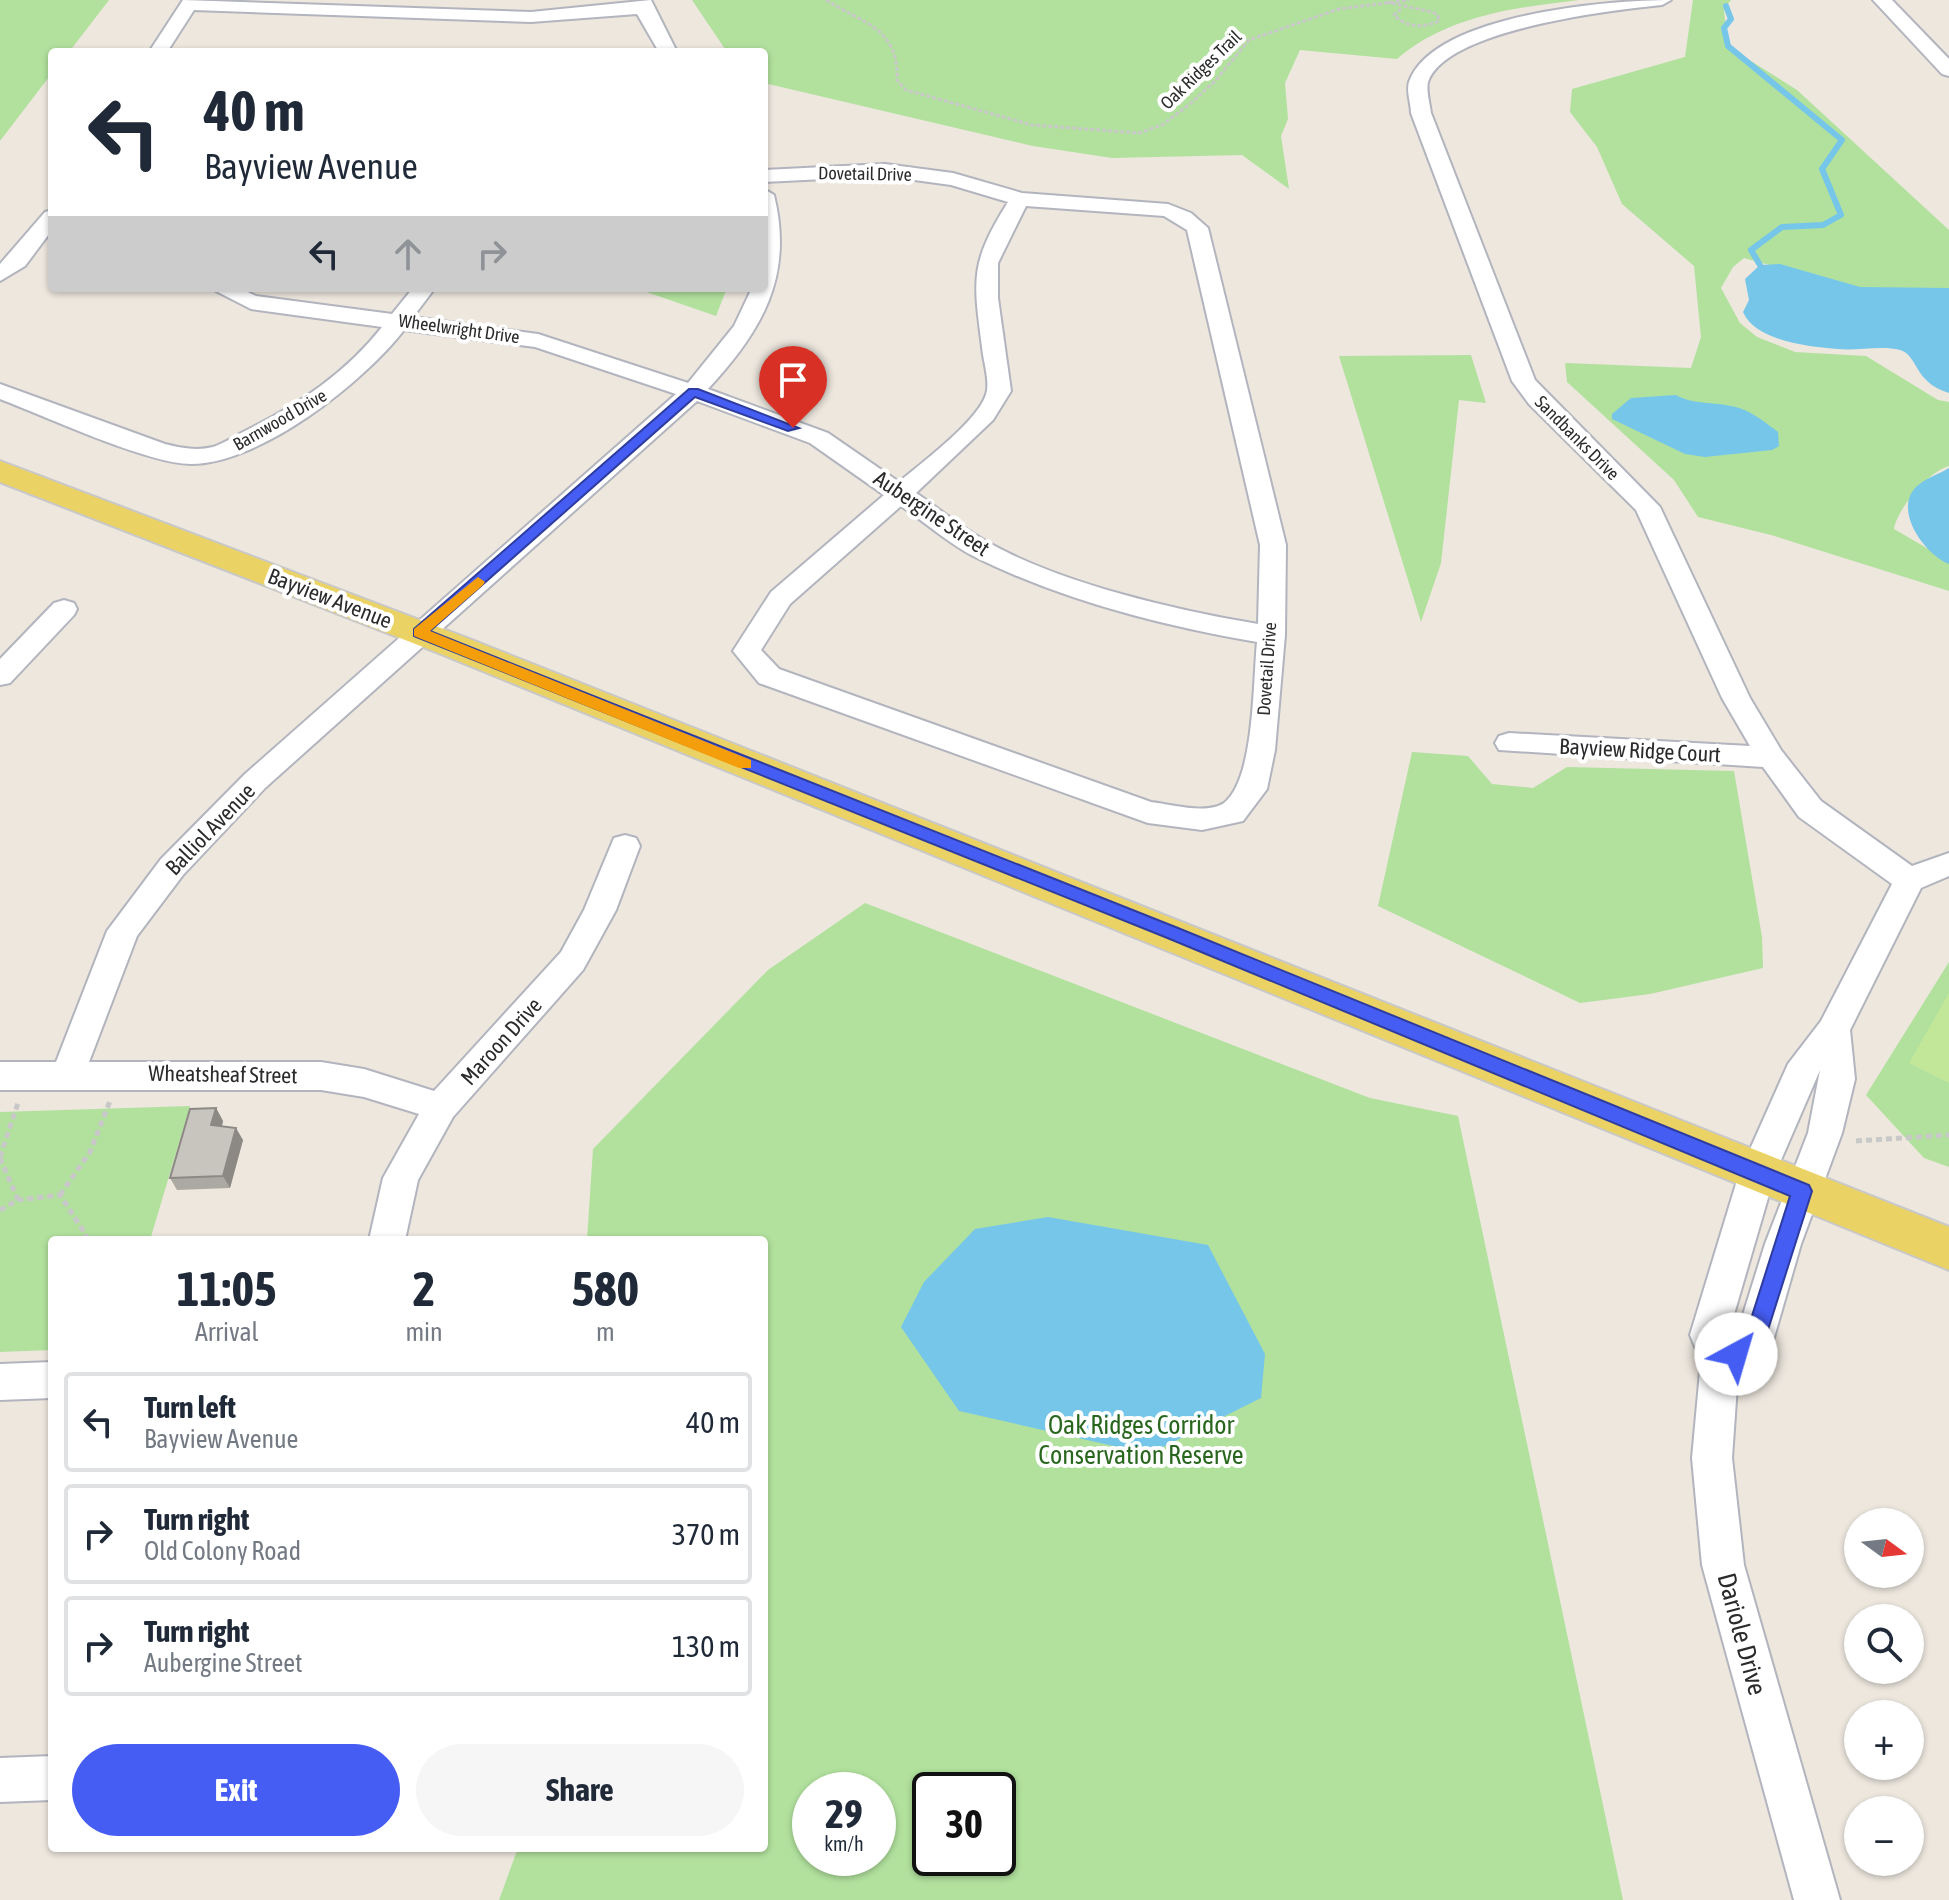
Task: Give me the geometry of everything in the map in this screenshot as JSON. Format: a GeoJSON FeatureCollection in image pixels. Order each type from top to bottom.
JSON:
{"type":"FeatureCollection","features":[{"type":"Feature","properties":{"kind":"main road","name":"Bayview Avenue"},"geometry":{"type":"LineString","coordinates":[[0,471],[419,633],[1171,932],[1757,1174],[1949,1249]]}},
{"type":"Feature","properties":{"kind":"street","name":"Sandbanks Drive"},"geometry":{"type":"LineString","coordinates":[[1662,0],[1512,24],[1467,39],[1433,61],[1419,82],[1421,113],[1524,381],[1537,399],[1647,507],[1736,698],[1771,757],[1810,809],[1909,880]]}},
{"type":"Feature","properties":{"kind":"street"},"geometry":{"type":"LineString","coordinates":[[1882,0],[1949,70]]}},
{"type":"Feature","properties":{"kind":"street"},"geometry":{"type":"LineString","coordinates":[[161,48],[191,3],[531,17],[642,4],[666,48]]}},
{"type":"Feature","properties":{"kind":"street","name":"Dovetail Drive"},"geometry":{"type":"LineString","coordinates":[[768,176],[885,170],[953,179],[1020,199],[1168,210],[1184,217],[1197,228],[1273,545],[1271,635],[1261,750],[1252,789],[1232,813],[1202,819],[1148,812],[769,676],[747,651],[780,598],[898,493]]}},
{"type":"Feature","properties":{"kind":"street"},"geometry":{"type":"LineString","coordinates":[[898,493],[949,452],[985,415],[999,391],[987,298],[987,263],[999,233],[1020,199]]}},
{"type":"Feature","properties":{"kind":"street","name":"Balliol Avenue"},"geometry":{"type":"LineString","coordinates":[[768,206],[772,217],[773,254],[768,276]]}},
{"type":"Feature","properties":{"kind":"street"},"geometry":{"type":"LineString","coordinates":[[0,274],[17,261],[48,221]]}},
{"type":"Feature","properties":{"kind":"street","name":"Wheelwright Drive"},"geometry":{"type":"LineString","coordinates":[[230,292],[251,302],[538,341],[693,392]]}},
{"type":"Feature","properties":{"kind":"street","name":"Barnwood Drive"},"geometry":{"type":"LineString","coordinates":[[0,391],[158,450],[190,457],[220,453],[291,417],[336,387],[373,354],[421,292]]}},
{"type":"Feature","properties":{"kind":"street","name":"Balliol Avenue"},"geometry":{"type":"LineString","coordinates":[[68,1074],[123,931],[172,867],[255,781],[693,392],[726,359],[764,292]]}},
{"type":"Feature","properties":{"kind":"street","name":"Aubergine Street"},"geometry":{"type":"LineString","coordinates":[[693,392],[819,438],[983,551],[1039,575],[1190,622],[1271,635]]}},
{"type":"Feature","properties":{"kind":"street"},"geometry":{"type":"LineString","coordinates":[[0,676],[64,609]]}},
{"type":"Feature","properties":{"kind":"street","name":"Bayview Ridge Court"},"geometry":{"type":"LineString","coordinates":[[1509,743],[1771,757]]}},
{"type":"Feature","properties":{"kind":"street","name":"Maroon Drive"},"geometry":{"type":"LineString","coordinates":[[388,1236],[401,1178],[441,1107],[572,961],[600,910],[625,846]]}},
{"type":"Feature","properties":{"kind":"street"},"geometry":{"type":"LineString","coordinates":[[1909,880],[1949,864]]}},
{"type":"Feature","properties":{"kind":"street","name":"Dariole Drive"},"geometry":{"type":"LineString","coordinates":[[1817,1900],[1723,1565],[1712,1458],[1720,1361],[1709,1335],[1757,1174],[1805,1064],[1833,1030],[1909,880]]}},
{"type":"Feature","properties":{"kind":"street"},"geometry":{"type":"LineString","coordinates":[[1720,1361],[1752,1348],[1802,1191],[1825,1133],[1838,1079],[1833,1030]]}},
{"type":"Feature","properties":{"kind":"street","name":"Wheatsheaf Street"},"geometry":{"type":"LineString","coordinates":[[13,1075],[321,1076],[364,1083],[441,1107]]}},
{"type":"Feature","properties":{"kind":"street"},"geometry":{"type":"LineString","coordinates":[[0,1382],[48,1380]]}},
{"type":"Feature","properties":{"kind":"street"},"geometry":{"type":"LineString","coordinates":[[0,1780],[48,1778]]}},
{"type":"Feature","properties":{"kind":"path","name":"Oak Ridges Trail"},"geometry":{"type":"LineString","coordinates":[[826,0],[878,32],[892,45],[897,54],[897,80],[909,92],[1032,125],[1116,134],[1149,131],[1168,122],[1216,80],[1249,40],[1339,9],[1376,1],[1409,0]]}},
{"type":"Feature","properties":{"kind":"path"},"geometry":{"type":"LineString","coordinates":[[1385,1],[1401,9],[1429,10],[1438,15],[1439,21],[1425,26],[1403,24],[1394,15],[1401,9]]}},
{"type":"Feature","properties":{"kind":"path"},"geometry":{"type":"LineString","coordinates":[[0,1210],[18,1200],[60,1195],[90,1152],[122,1073]]}},
{"type":"Feature","properties":{"kind":"path"},"geometry":{"type":"LineString","coordinates":[[13,1075],[0,1158],[18,1200]]}},
{"type":"Feature","properties":{"kind":"path"},"geometry":{"type":"LineString","coordinates":[[1856,1141],[1949,1135]]}},
{"type":"Feature","properties":{"kind":"path"},"geometry":{"type":"LineString","coordinates":[[60,1195],[86,1236]]}},
{"type":"Feature","properties":{"kind":"green space"},"geometry":{"type":"Polygon","coordinates":[[[0,0],[109,0],[72,48],[48,48],[48,78],[0,141],[0,0]]]}},
{"type":"Feature","properties":{"kind":"green space"},"geometry":{"type":"Polygon","coordinates":[[[692,0],[1579,0],[1530,6],[1460,23],[1417,44],[1397,59],[1300,50],[1285,83],[1288,119],[1281,136],[1289,189],[1242,155],[1112,158],[1033,146],[768,84],[768,48],[724,48],[692,0]]]}},
{"type":"Feature","properties":{"kind":"green space"},"geometry":{"type":"Polygon","coordinates":[[[1693,0],[1731,0],[1724,9],[1727,46],[1797,90],[1949,230],[1949,294],[1879,295],[1744,258],[1733,267],[1721,288],[1740,323],[1757,337],[1795,352],[1866,356],[1938,400],[1949,402],[1949,466],[1932,475],[1915,492],[1901,511],[1894,529],[1937,554],[1949,557],[1949,591],[1771,535],[1698,517],[1674,480],[1567,382],[1565,363],[1691,368],[1701,337],[1694,266],[1622,204],[1597,147],[1570,112],[1572,89],[1685,57],[1693,0]]]}},
{"type":"Feature","properties":{"kind":"green space"},"geometry":{"type":"Polygon","coordinates":[[[647,292],[725,292],[716,316],[647,292]]]}},
{"type":"Feature","properties":{"kind":"green space"},"geometry":{"type":"Polygon","coordinates":[[[1471,355],[1486,403],[1459,400],[1441,563],[1421,622],[1339,356],[1471,355]]]}},
{"type":"Feature","properties":{"kind":"green space"},"geometry":{"type":"Polygon","coordinates":[[[1412,752],[1468,756],[1492,784],[1533,788],[1567,767],[1734,771],[1762,937],[1763,968],[1650,994],[1580,1003],[1378,906],[1412,752]]]}},
{"type":"Feature","properties":{"kind":"green space","name":"Oak Ridges Corridor Conservation Reserve"},"geometry":{"type":"Polygon","coordinates":[[[865,903],[1370,1098],[1458,1116],[1623,1900],[499,1900],[517,1852],[768,1852],[768,1236],[587,1236],[593,1149],[768,970],[865,903]]]}},
{"type":"Feature","properties":{"kind":"green space"},"geometry":{"type":"Polygon","coordinates":[[[1949,962],[1949,1167],[1924,1158],[1866,1095],[1949,962]]]}},
{"type":"Feature","properties":{"kind":"green space"},"geometry":{"type":"Polygon","coordinates":[[[1949,993],[1949,1083],[1909,1063],[1949,993]]]}},
{"type":"Feature","properties":{"kind":"green space"},"geometry":{"type":"Polygon","coordinates":[[[190,1106],[151,1236],[48,1236],[48,1350],[0,1352],[0,1112],[190,1106]]]}},
{"type":"Feature","properties":{"kind":"water"},"geometry":{"type":"Polygon","coordinates":[[[1780,264],[1860,287],[1949,288],[1949,393],[1929,382],[1911,358],[1900,350],[1813,346],[1784,341],[1759,330],[1743,312],[1749,300],[1745,279],[1760,265],[1780,264]]]}},
{"type":"Feature","properties":{"kind":"water"},"geometry":{"type":"Polygon","coordinates":[[[1676,395],[1750,413],[1778,432],[1779,446],[1772,450],[1705,457],[1685,454],[1612,419],[1612,414],[1631,398],[1676,395]]]}},
{"type":"Feature","properties":{"kind":"water"},"geometry":{"type":"Polygon","coordinates":[[[1949,468],[1949,564],[1930,551],[1914,530],[1908,507],[1916,487],[1949,468]]]}},
{"type":"Feature","properties":{"kind":"water"},"geometry":{"type":"Polygon","coordinates":[[[1048,1217],[1208,1245],[1265,1354],[1261,1398],[1149,1454],[959,1411],[901,1327],[924,1282],[975,1229],[1048,1217]]]}},
{"type":"Feature","properties":{"kind":"building"},"geometry":{"type":"Polygon","coordinates":[[[216,1108],[211,1125],[236,1128],[223,1176],[170,1178],[190,1109],[216,1108]]]}},
{"type":"Feature","properties":{"kind":"waterway"},"geometry":{"type":"LineString","coordinates":[[1726,6],[1731,19],[1724,28],[1728,46],[1842,140],[1822,169],[1841,215],[1823,225],[1782,227],[1751,250],[1760,265]]}},
{"type":"Feature","properties":{"kind":"slow traffic"},"geometry":{"type":"LineString","coordinates":[[478,582],[419,633],[745,764]]}},
{"type":"Feature","properties":{"kind":"route"},"geometry":{"type":"LineString","coordinates":[[793,428],[693,392],[419,633],[865,813],[1171,932],[1802,1191],[1752,1348],[1736,1354]]}}]}
